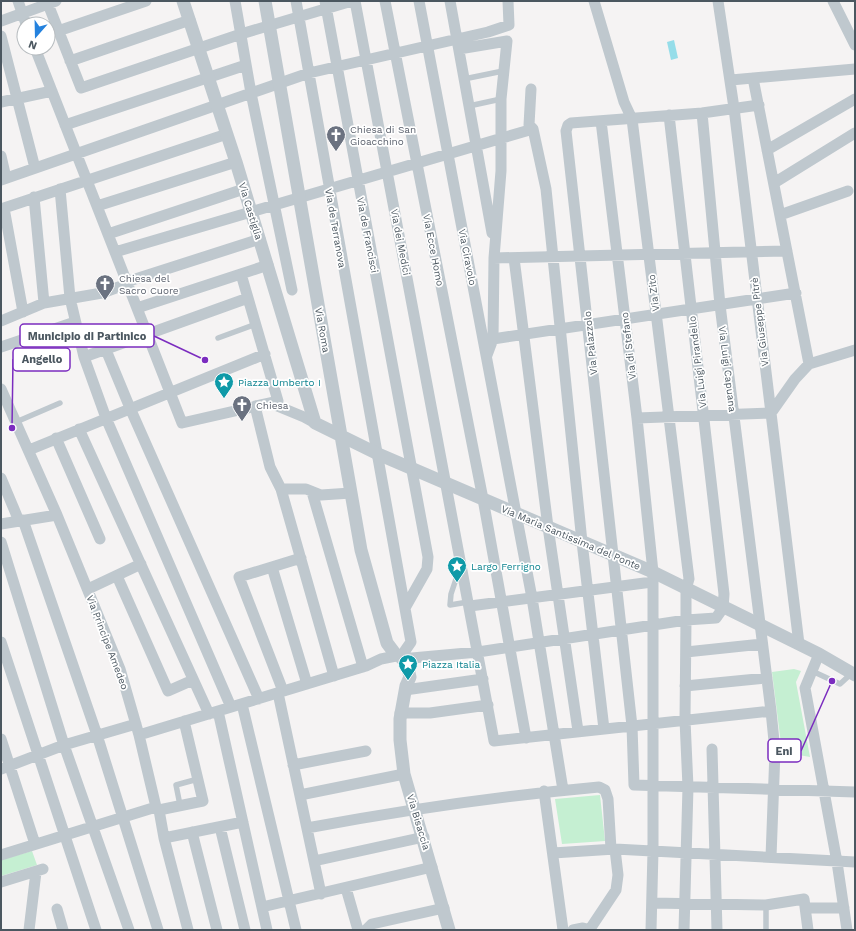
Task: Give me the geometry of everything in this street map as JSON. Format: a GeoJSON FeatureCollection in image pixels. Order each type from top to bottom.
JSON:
{"type":"FeatureCollection","features":[{"type":"Feature","properties":{"kind":"street"},"geometry":{"type":"LineString","coordinates":[[18,1],[23,16]]}},
{"type":"Feature","properties":{"kind":"street"},"geometry":{"type":"LineString","coordinates":[[58,31],[146,1]]}},
{"type":"Feature","properties":{"kind":"street","name":"Via Castiglia"},"geometry":{"type":"LineString","coordinates":[[183,1],[236,162],[315,423]]}},
{"type":"Feature","properties":{"kind":"street"},"geometry":{"type":"LineString","coordinates":[[235,1],[251,93],[292,290]]}},
{"type":"Feature","properties":{"kind":"street","name":"Via Roma"},"geometry":{"type":"LineString","coordinates":[[265,1],[363,557],[387,643],[400,658]]}},
{"type":"Feature","properties":{"kind":"street","name":"Via de Terranova"},"geometry":{"type":"LineString","coordinates":[[296,1],[328,190],[378,454],[411,642],[400,658]]}},
{"type":"Feature","properties":{"kind":"street"},"geometry":{"type":"LineString","coordinates":[[1,21],[52,2],[58,31],[81,88],[240,34],[299,17],[326,5],[352,1]]}},
{"type":"Feature","properties":{"kind":"street","name":"Via dei Medici"},"geometry":{"type":"LineString","coordinates":[[355,1],[447,483],[494,741],[526,738]]}},
{"type":"Feature","properties":{"kind":"street","name":"Via Ecce Homo"},"geometry":{"type":"LineString","coordinates":[[385,1],[483,499],[526,738]]}},
{"type":"Feature","properties":{"kind":"street","name":"Via Ciravolo"},"geometry":{"type":"LineString","coordinates":[[419,1],[532,598],[563,790]]}},
{"type":"Feature","properties":{"kind":"street"},"geometry":{"type":"LineString","coordinates":[[450,1],[495,253]]}},
{"type":"Feature","properties":{"kind":"street"},"geometry":{"type":"LineString","coordinates":[[458,44],[509,25],[508,1]]}},
{"type":"Feature","properties":{"kind":"street","name":"Via Zito"},"geometry":{"type":"LineString","coordinates":[[594,1],[624,102],[632,119],[689,580],[686,589],[685,720],[688,787],[684,930]]}},
{"type":"Feature","properties":{"kind":"street","name":"Via Giuseppe Pitrè"},"geometry":{"type":"LineString","coordinates":[[718,1],[731,80],[756,299],[799,644]]}},
{"type":"Feature","properties":{"kind":"street"},"geometry":{"type":"LineString","coordinates":[[833,1],[855,45]]}},
{"type":"Feature","properties":{"kind":"street","name":"Via de Francisci"},"geometry":{"type":"LineString","coordinates":[[326,5],[428,563],[427,569],[405,608]]}},
{"type":"Feature","properties":{"kind":"street"},"geometry":{"type":"LineString","coordinates":[[70,61],[190,20]]}},
{"type":"Feature","properties":{"kind":"street"},"geometry":{"type":"LineString","coordinates":[[1,36],[35,168]]}},
{"type":"Feature","properties":{"kind":"street"},"geometry":{"type":"LineString","coordinates":[[1,156],[4,179],[217,104],[309,74],[427,46],[507,42],[501,99],[500,171],[495,253],[493,338],[487,355]]}},
{"type":"Feature","properties":{"kind":"street"},"geometry":{"type":"LineString","coordinates":[[38,56],[148,336],[167,390],[182,423],[277,405],[264,352],[241,274]]}},
{"type":"Feature","properties":{"kind":"street"},"geometry":{"type":"LineString","coordinates":[[65,125],[246,65]]}},
{"type":"Feature","properties":{"kind":"street"},"geometry":{"type":"LineString","coordinates":[[731,80],[855,69]]}},
{"type":"Feature","properties":{"kind":"street"},"geometry":{"type":"LineString","coordinates":[[753,78],[809,364]]}},
{"type":"Feature","properties":{"kind":"street"},"geometry":{"type":"LineString","coordinates":[[530,90],[529,124],[532,129],[546,189],[582,542],[604,729]]}},
{"type":"Feature","properties":{"kind":"street"},"geometry":{"type":"LineString","coordinates":[[1,102],[52,91]]}},
{"type":"Feature","properties":{"kind":"street"},"geometry":{"type":"LineString","coordinates":[[767,150],[855,99]]}},
{"type":"Feature","properties":{"kind":"street"},"geometry":{"type":"LineString","coordinates":[[601,121],[702,112],[758,105]]}},
{"type":"Feature","properties":{"kind":"street","name":"Via Luigi Capuana"},"geometry":{"type":"LineString","coordinates":[[702,112],[720,304],[775,751],[772,857]]}},
{"type":"Feature","properties":{"kind":"street","name":"Via Luigi Pirandello"},"geometry":{"type":"LineString","coordinates":[[669,115],[724,594],[723,608]]}},
{"type":"Feature","properties":{"kind":"street","name":"Via Palazzolo"},"geometry":{"type":"LineString","coordinates":[[601,121],[571,123],[568,125],[566,131],[622,629],[632,726],[634,786],[653,786]]}},
{"type":"Feature","properties":{"kind":"street","name":"Via di Stefano"},"geometry":{"type":"LineString","coordinates":[[601,121],[616,255],[637,418],[653,577],[653,851],[651,930]]}},
{"type":"Feature","properties":{"kind":"street"},"geometry":{"type":"LineString","coordinates":[[115,252],[532,129]]}},
{"type":"Feature","properties":{"kind":"street"},"geometry":{"type":"LineString","coordinates":[[774,183],[855,133]]}},
{"type":"Feature","properties":{"kind":"street"},"geometry":{"type":"LineString","coordinates":[[23,312],[2,208],[227,134]]}},
{"type":"Feature","properties":{"kind":"street"},"geometry":{"type":"LineString","coordinates":[[97,206],[236,162]]}},
{"type":"Feature","properties":{"kind":"street"},"geometry":{"type":"LineString","coordinates":[[60,189],[70,298],[84,357],[106,418],[231,707]]}},
{"type":"Feature","properties":{"kind":"street"},"geometry":{"type":"LineString","coordinates":[[108,234],[244,189]]}},
{"type":"Feature","properties":{"kind":"street"},"geometry":{"type":"LineString","coordinates":[[780,215],[848,191]]}},
{"type":"Feature","properties":{"kind":"street"},"geometry":{"type":"LineString","coordinates":[[34,198],[44,303]]}},
{"type":"Feature","properties":{"kind":"street"},"geometry":{"type":"LineString","coordinates":[[1,320],[44,303],[102,293],[127,283],[260,239]]}},
{"type":"Feature","properties":{"kind":"street"},"geometry":{"type":"LineString","coordinates":[[495,253],[514,258],[787,251]]}},
{"type":"Feature","properties":{"kind":"street"},"geometry":{"type":"LineString","coordinates":[[514,258],[548,527],[578,731]]}},
{"type":"Feature","properties":{"kind":"street"},"geometry":{"type":"LineString","coordinates":[[137,308],[268,265]]}},
{"type":"Feature","properties":{"kind":"street"},"geometry":{"type":"LineString","coordinates":[[493,338],[796,293]]}},
{"type":"Feature","properties":{"kind":"street"},"geometry":{"type":"LineString","coordinates":[[84,357],[148,336],[248,298]]}},
{"type":"Feature","properties":{"kind":"street"},"geometry":{"type":"LineString","coordinates":[[1,348],[75,322]]}},
{"type":"Feature","properties":{"kind":"street"},"geometry":{"type":"LineString","coordinates":[[106,350],[130,408],[260,699]]}},
{"type":"Feature","properties":{"kind":"street"},"geometry":{"type":"LineString","coordinates":[[637,418],[770,413],[795,379],[809,364],[855,350]]}},
{"type":"Feature","properties":{"kind":"street"},"geometry":{"type":"LineString","coordinates":[[29,450],[130,408],[167,390],[264,352]]}},
{"type":"Feature","properties":{"kind":"street","name":"Via Principe Amedeo"},"geometry":{"type":"LineString","coordinates":[[1,388],[57,514],[120,669],[138,730],[188,930]]}},
{"type":"Feature","properties":{"kind":"street","name":"Via Maria Santissima del Ponte"},"geometry":{"type":"LineString","coordinates":[[277,405],[304,416],[342,437],[378,454],[613,555],[653,577],[686,589],[819,654],[853,674]]}},
{"type":"Feature","properties":{"kind":"street"},"geometry":{"type":"LineString","coordinates":[[256,409],[270,467],[281,489],[334,676]]}},
{"type":"Feature","properties":{"kind":"street"},"geometry":{"type":"LineString","coordinates":[[79,429],[193,680],[213,713],[242,822],[267,930]]}},
{"type":"Feature","properties":{"kind":"street"},"geometry":{"type":"LineString","coordinates":[[56,438],[100,539]]}},
{"type":"Feature","properties":{"kind":"street"},"geometry":{"type":"LineString","coordinates":[[1,478],[21,521],[97,735],[124,817],[158,930]]}},
{"type":"Feature","properties":{"kind":"street"},"geometry":{"type":"LineString","coordinates":[[281,489],[306,489],[321,495],[351,493]]}},
{"type":"Feature","properties":{"kind":"street"},"geometry":{"type":"LineString","coordinates":[[312,492],[367,666]]}},
{"type":"Feature","properties":{"kind":"street"},"geometry":{"type":"LineString","coordinates":[[1,524],[57,514]]}},
{"type":"Feature","properties":{"kind":"street"},"geometry":{"type":"LineString","coordinates":[[1,542],[64,745],[129,930]]}},
{"type":"Feature","properties":{"kind":"street"},"geometry":{"type":"LineString","coordinates":[[301,558],[239,577],[280,692],[293,765],[321,894]]}},
{"type":"Feature","properties":{"kind":"street"},"geometry":{"type":"LineString","coordinates":[[88,589],[141,564]]}},
{"type":"Feature","properties":{"kind":"street"},"geometry":{"type":"LineString","coordinates":[[272,567],[307,684]]}},
{"type":"Feature","properties":{"kind":"street"},"geometry":{"type":"LineString","coordinates":[[117,576],[168,691],[193,680]]}},
{"type":"Feature","properties":{"kind":"street"},"geometry":{"type":"LineString","coordinates":[[469,604],[501,602],[617,586],[653,577]]}},
{"type":"Feature","properties":{"kind":"street"},"geometry":{"type":"LineString","coordinates":[[6,767],[64,745],[97,735],[184,722],[367,666],[381,659],[420,658],[478,652],[622,629],[686,620],[716,618],[723,608]]}},
{"type":"Feature","properties":{"kind":"street"},"geometry":{"type":"LineString","coordinates":[[1,642],[96,930]]}},
{"type":"Feature","properties":{"kind":"street"},"geometry":{"type":"LineString","coordinates":[[686,652],[762,644]]}},
{"type":"Feature","properties":{"kind":"street"},"geometry":{"type":"LineString","coordinates":[[819,654],[805,688],[837,862],[847,930]]}},
{"type":"Feature","properties":{"kind":"street"},"geometry":{"type":"LineString","coordinates":[[400,658],[410,677],[406,688],[425,687],[483,679]]}},
{"type":"Feature","properties":{"kind":"street"},"geometry":{"type":"LineString","coordinates":[[685,686],[767,678]]}},
{"type":"Feature","properties":{"kind":"street","name":"Via Bisaccia"},"geometry":{"type":"LineString","coordinates":[[406,688],[400,713],[400,740],[404,774],[424,837],[449,930]]}},
{"type":"Feature","properties":{"kind":"street"},"geometry":{"type":"LineString","coordinates":[[242,704],[296,930]]}},
{"type":"Feature","properties":{"kind":"street"},"geometry":{"type":"LineString","coordinates":[[400,713],[430,713],[488,705]]}},
{"type":"Feature","properties":{"kind":"street"},"geometry":{"type":"LineString","coordinates":[[526,738],[578,731],[771,711]]}},
{"type":"Feature","properties":{"kind":"street"},"geometry":{"type":"LineString","coordinates":[[1,855],[93,828],[124,817],[203,801],[184,722]]}},
{"type":"Feature","properties":{"kind":"street"},"geometry":{"type":"LineString","coordinates":[[1,739],[6,767],[35,844]]}},
{"type":"Feature","properties":{"kind":"street"},"geometry":{"type":"LineString","coordinates":[[712,749],[717,930]]}},
{"type":"Feature","properties":{"kind":"street"},"geometry":{"type":"LineString","coordinates":[[293,765],[366,751]]}},
{"type":"Feature","properties":{"kind":"street"},"geometry":{"type":"LineString","coordinates":[[300,795],[404,774]]}},
{"type":"Feature","properties":{"kind":"street"},"geometry":{"type":"LineString","coordinates":[[653,786],[855,792]]}},
{"type":"Feature","properties":{"kind":"street"},"geometry":{"type":"LineString","coordinates":[[307,828],[415,808],[544,792],[599,787],[606,790],[608,799],[613,849],[618,875],[616,890],[591,930],[583,928],[573,930]]}},
{"type":"Feature","properties":{"kind":"street"},"geometry":{"type":"LineString","coordinates":[[544,792],[563,930]]}},
{"type":"Feature","properties":{"kind":"street"},"geometry":{"type":"LineString","coordinates":[[164,838],[242,822]]}},
{"type":"Feature","properties":{"kind":"street"},"geometry":{"type":"LineString","coordinates":[[220,827],[245,930]]}},
{"type":"Feature","properties":{"kind":"street"},"geometry":{"type":"LineString","coordinates":[[192,832],[217,930]]}},
{"type":"Feature","properties":{"kind":"street"},"geometry":{"type":"LineString","coordinates":[[314,861],[424,837]]}},
{"type":"Feature","properties":{"kind":"street"},"geometry":{"type":"LineString","coordinates":[[553,853],[613,849],[855,862]]}},
{"type":"Feature","properties":{"kind":"street"},"geometry":{"type":"LineString","coordinates":[[262,907],[432,867]]}},
{"type":"Feature","properties":{"kind":"street"},"geometry":{"type":"LineString","coordinates":[[1,882],[40,871],[29,930]]}},
{"type":"Feature","properties":{"kind":"street"},"geometry":{"type":"LineString","coordinates":[[346,888],[358,930]]}},
{"type":"Feature","properties":{"kind":"street"},"geometry":{"type":"LineString","coordinates":[[652,903],[766,905],[805,903],[844,908]]}},
{"type":"Feature","properties":{"kind":"street"},"geometry":{"type":"LineString","coordinates":[[805,903],[808,930]]}},
{"type":"Feature","properties":{"kind":"street"},"geometry":{"type":"LineString","coordinates":[[366,930],[372,924],[444,908]]}},
{"type":"Feature","properties":{"kind":"street"},"geometry":{"type":"LineString","coordinates":[[57,909],[63,930]]}},
{"type":"Feature","properties":{"kind":"lane"},"geometry":{"type":"LineString","coordinates":[[464,79],[503,71]]}},
{"type":"Feature","properties":{"kind":"lane"},"geometry":{"type":"LineString","coordinates":[[469,106],[501,99]]}},
{"type":"Feature","properties":{"kind":"lane"},"geometry":{"type":"LineString","coordinates":[[218,338],[256,324]]}},
{"type":"Feature","properties":{"kind":"lane"},"geometry":{"type":"LineString","coordinates":[[16,422],[60,403]]}},
{"type":"Feature","properties":{"kind":"lane"},"geometry":{"type":"LineString","coordinates":[[462,563],[450,594],[450,605],[469,604]]}},
{"type":"Feature","properties":{"kind":"lane"},"geometry":{"type":"LineString","coordinates":[[812,672],[840,684],[853,674]]}},
{"type":"Feature","properties":{"kind":"lane"},"geometry":{"type":"LineString","coordinates":[[180,805],[176,785],[198,779]]}},
{"type":"Feature","properties":{"kind":"lane"},"geometry":{"type":"LineString","coordinates":[[766,905],[766,930]]}},
{"type":"Feature","properties":{"kind":"green space"},"geometry":{"type":"Polygon","coordinates":[[[794,669],[801,671],[796,682],[810,757],[782,752],[772,672],[794,669]]]}},
{"type":"Feature","properties":{"kind":"green space"},"geometry":{"type":"Polygon","coordinates":[[[600,795],[605,841],[562,844],[555,799],[600,795]]]}},
{"type":"Feature","properties":{"kind":"green space"},"geometry":{"type":"Polygon","coordinates":[[[32,851],[37,865],[1,876],[1,860],[32,851]]]}},
{"type":"Feature","properties":{"kind":"water"},"geometry":{"type":"Polygon","coordinates":[[[674,40],[678,58],[671,60],[667,42],[674,40]]]}},
{"type":"Feature","properties":{"kind":"place","name":"Chiesa di San Gioacchino"},"geometry":{"type":"Point","coordinates":[336,152]}},
{"type":"Feature","properties":{"kind":"place","name":"Chiesa del Sacro Cuore"},"geometry":{"type":"Point","coordinates":[105,301]}},
{"type":"Feature","properties":{"kind":"place","name":"Municipio di Partinico"},"geometry":{"type":"Point","coordinates":[205,360]}},
{"type":"Feature","properties":{"kind":"place","name":"Piazza Umberto I"},"geometry":{"type":"Point","coordinates":[224,399]}},
{"type":"Feature","properties":{"kind":"place","name":"Chiesa"},"geometry":{"type":"Point","coordinates":[242,422]}},
{"type":"Feature","properties":{"kind":"place","name":"Angello"},"geometry":{"type":"Point","coordinates":[12,428]}},
{"type":"Feature","properties":{"kind":"place","name":"Largo Ferrigno"},"geometry":{"type":"Point","coordinates":[457,583]}},
{"type":"Feature","properties":{"kind":"place","name":"Piazza Italia"},"geometry":{"type":"Point","coordinates":[408,681]}},
{"type":"Feature","properties":{"kind":"place","name":"Eni"},"geometry":{"type":"Point","coordinates":[832,681]}}]}
